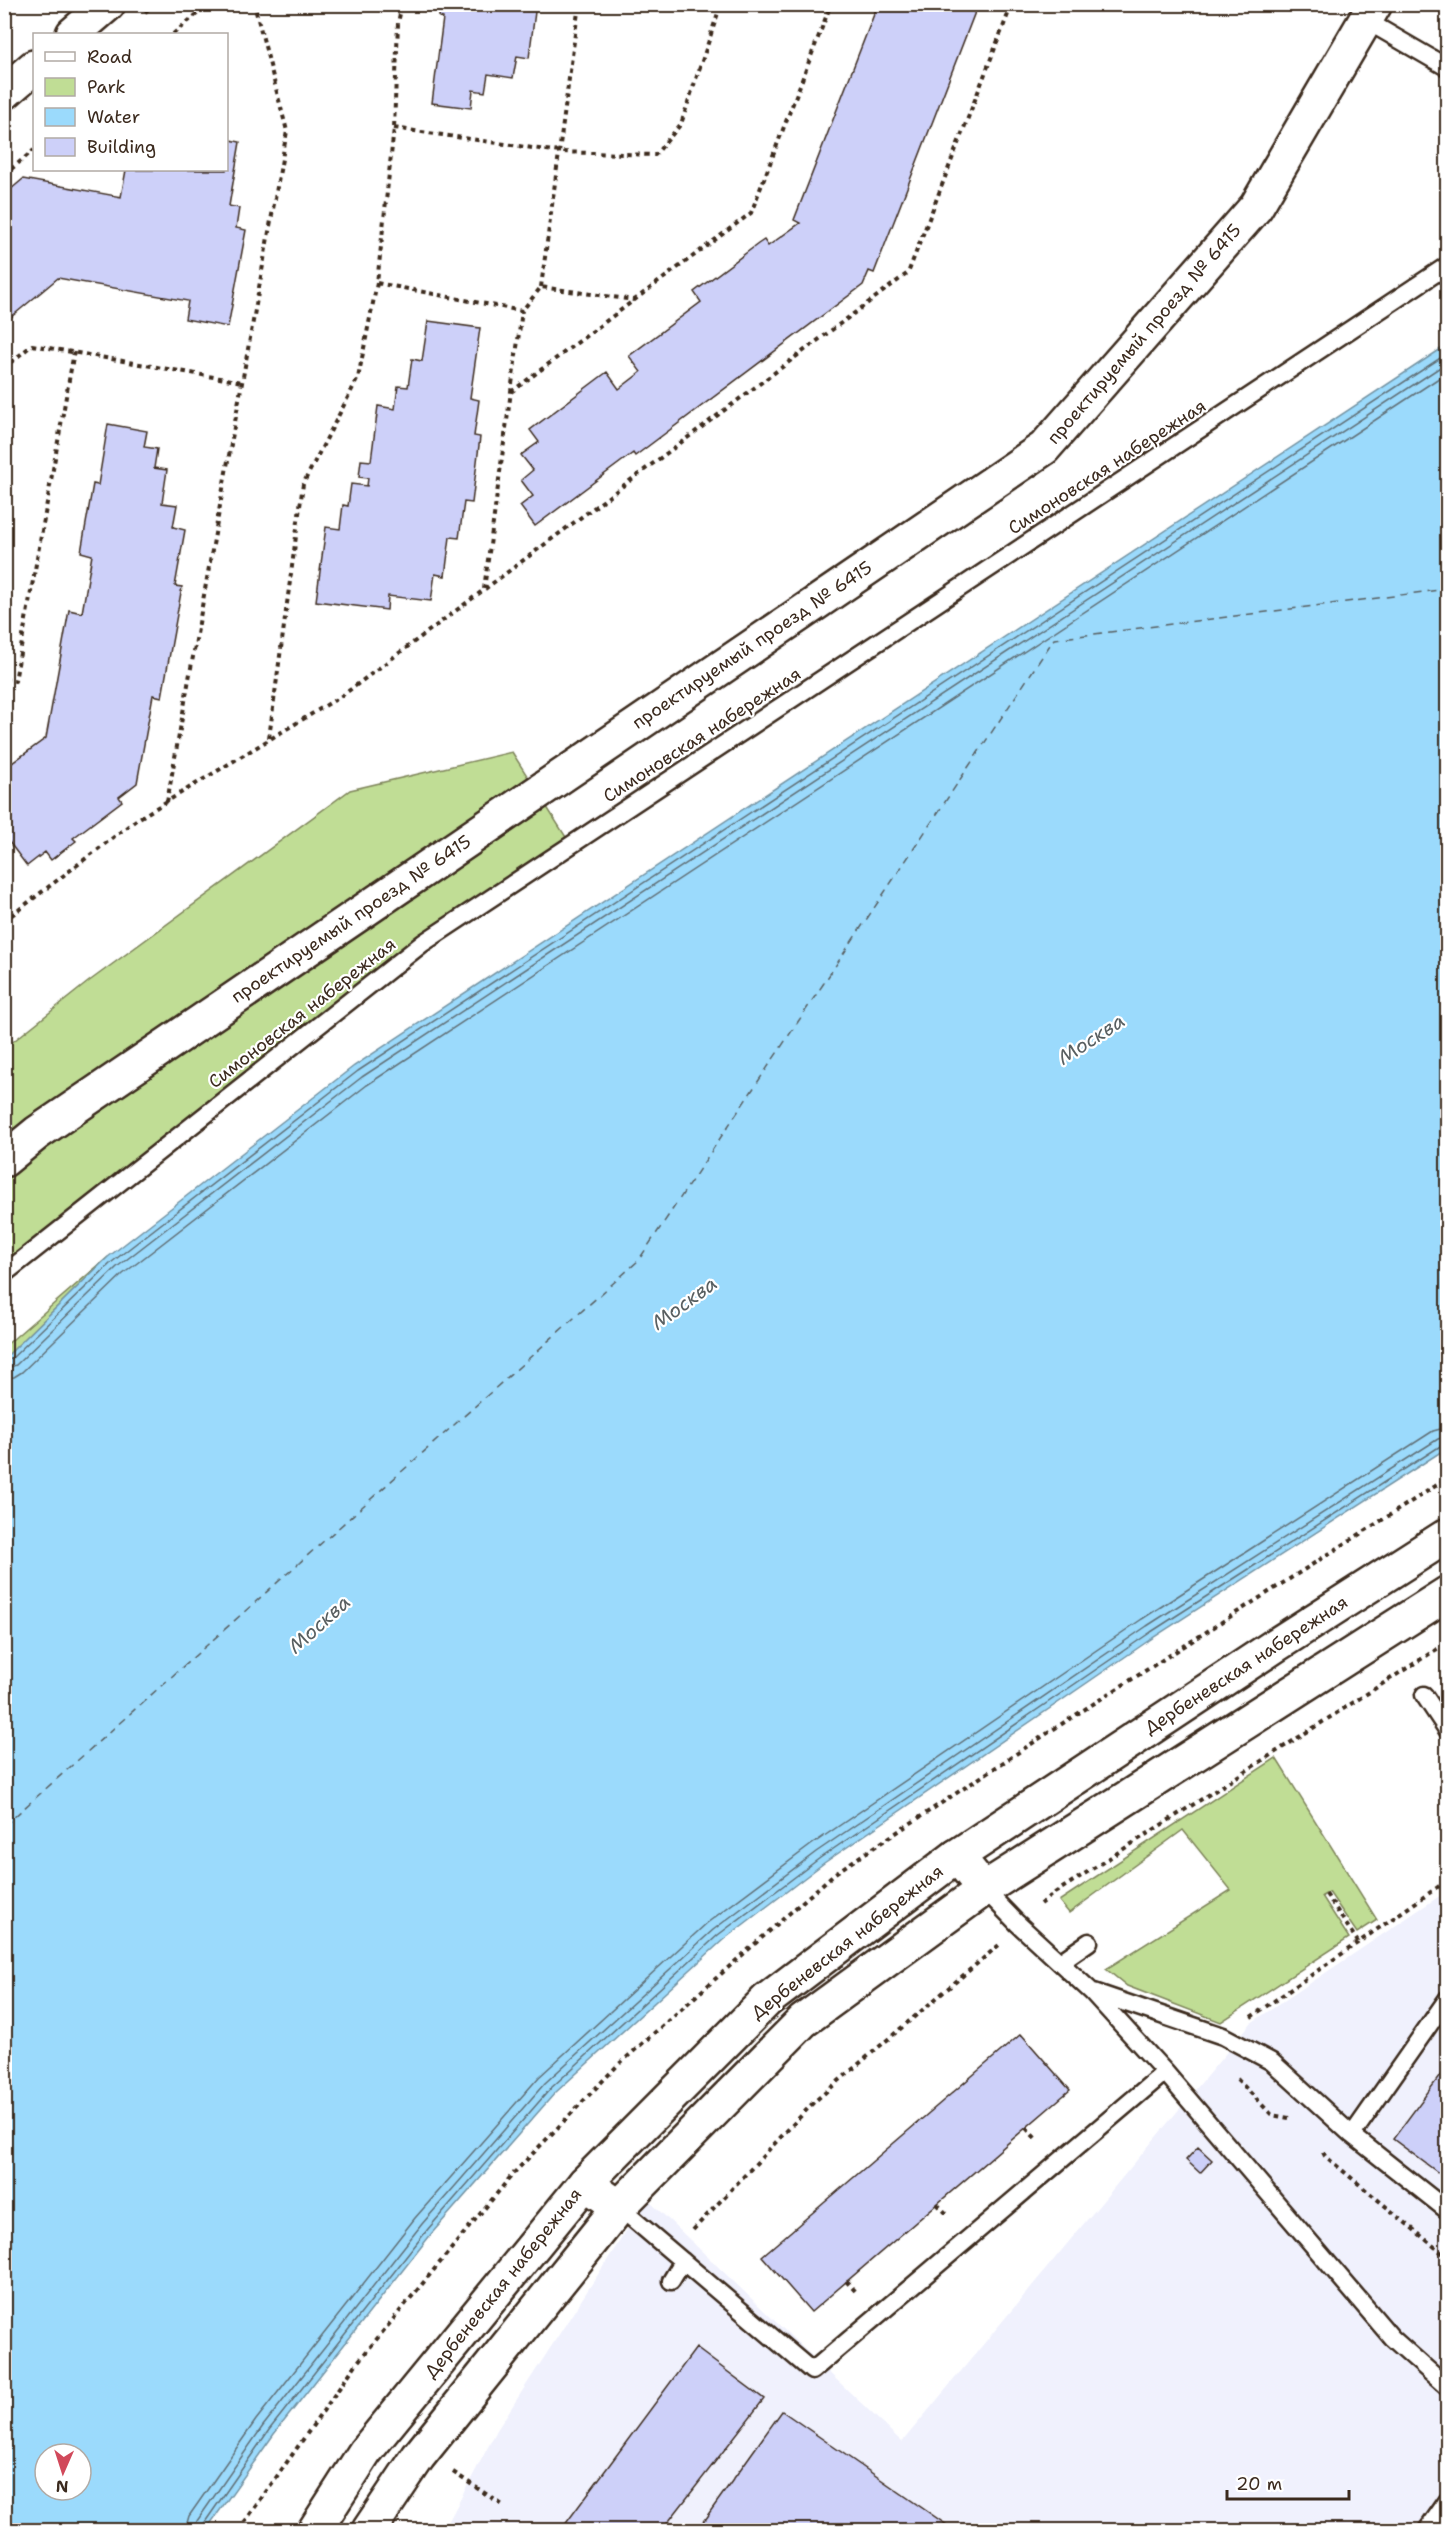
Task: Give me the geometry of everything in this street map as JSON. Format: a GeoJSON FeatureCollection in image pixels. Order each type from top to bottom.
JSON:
{"type":"FeatureCollection","features":[{"type":"Feature","properties":{"kind":"main road"},"geometry":{"type":"LineString","coordinates":[[74,33],[108,4]]}},
{"type":"Feature","properties":{"kind":"main road","name":"проектируемый проезд № 6415"},"geometry":{"type":"LineString","coordinates":[[4,1160],[56,1119],[1044,448],[1256,207],[1371,13]]}},
{"type":"Feature","properties":{"kind":"main road"},"geometry":{"type":"LineString","coordinates":[[4,93],[33,68]]}},
{"type":"Feature","properties":{"kind":"main road","name":"Дербеневская набережная"},"geometry":{"type":"LineString","coordinates":[[315,2530],[365,2452],[585,2183],[767,2000],[957,1856],[1273,1647],[1448,1536]]}},
{"type":"Feature","properties":{"kind":"main road","name":"Дербеневская набережная"},"geometry":{"type":"LineString","coordinates":[[369,2530],[418,2457],[619,2207],[803,2021],[984,1889],[1448,1593]]}},
{"type":"Feature","properties":{"kind":"main road"},"geometry":{"type":"LineString","coordinates":[[957,1856],[984,1889]]}},
{"type":"Feature","properties":{"kind":"main road"},"geometry":{"type":"LineString","coordinates":[[585,2183],[619,2207]]}},
{"type":"Feature","properties":{"kind":"lane"},"geometry":{"type":"LineString","coordinates":[[1371,13],[1448,68]]}},
{"type":"Feature","properties":{"kind":"lane","name":"Симоновская набережная"},"geometry":{"type":"LineString","coordinates":[[4,1274],[423,943],[1448,265]]}},
{"type":"Feature","properties":{"kind":"lane"},"geometry":{"type":"LineString","coordinates":[[1424,1695],[1448,1731]]}},
{"type":"Feature","properties":{"kind":"lane"},"geometry":{"type":"LineString","coordinates":[[984,1889],[1092,1992],[1165,2072],[1392,2338],[1448,2388]]}},
{"type":"Feature","properties":{"kind":"lane"},"geometry":{"type":"LineString","coordinates":[[1060,1962],[1089,1942]]}},
{"type":"Feature","properties":{"kind":"lane"},"geometry":{"type":"LineString","coordinates":[[1092,1992],[1223,2036],[1272,2062],[1352,2135],[1448,2211]]}},
{"type":"Feature","properties":{"kind":"lane"},"geometry":{"type":"LineString","coordinates":[[1352,2135],[1448,1998]]}},
{"type":"Feature","properties":{"kind":"lane"},"geometry":{"type":"LineString","coordinates":[[619,2207],[812,2371],[1165,2072]]}},
{"type":"Feature","properties":{"kind":"lane"},"geometry":{"type":"LineString","coordinates":[[670,2281],[683,2261]]}},
{"type":"Feature","properties":{"kind":"lane"},"geometry":{"type":"LineString","coordinates":[[1427,2530],[1448,2500]]}},
{"type":"Feature","properties":{"kind":"path"},"geometry":{"type":"LineString","coordinates":[[174,33],[209,4]]}},
{"type":"Feature","properties":{"kind":"path"},"geometry":{"type":"LineString","coordinates":[[167,803],[287,130],[254,4]]}},
{"type":"Feature","properties":{"kind":"path"},"geometry":{"type":"LineString","coordinates":[[268,739],[303,484],[358,378],[377,283],[394,128],[398,23],[402,4]]}},
{"type":"Feature","properties":{"kind":"path"},"geometry":{"type":"LineString","coordinates":[[484,590],[522,311],[541,287],[579,4]]}},
{"type":"Feature","properties":{"kind":"path"},"geometry":{"type":"LineString","coordinates":[[394,128],[560,152],[655,155],[681,124],[721,4]]}},
{"type":"Feature","properties":{"kind":"path"},"geometry":{"type":"LineString","coordinates":[[511,392],[750,213],[831,4]]}},
{"type":"Feature","properties":{"kind":"path"},"geometry":{"type":"LineString","coordinates":[[4,921],[136,820],[343,695],[908,273],[1012,4]]}},
{"type":"Feature","properties":{"kind":"path"},"geometry":{"type":"LineString","coordinates":[[4,176],[33,151]]}},
{"type":"Feature","properties":{"kind":"path"},"geometry":{"type":"LineString","coordinates":[[377,283],[522,311]]}},
{"type":"Feature","properties":{"kind":"path"},"geometry":{"type":"LineString","coordinates":[[541,287],[634,300]]}},
{"type":"Feature","properties":{"kind":"path"},"geometry":{"type":"LineString","coordinates":[[4,368],[32,345],[242,382]]}},
{"type":"Feature","properties":{"kind":"path"},"geometry":{"type":"LineString","coordinates":[[4,679],[15,681],[74,352]]}},
{"type":"Feature","properties":{"kind":"path"},"geometry":{"type":"LineString","coordinates":[[1297,2119],[1272,2115],[1211,2053],[1223,2036],[1448,1881]]}},
{"type":"Feature","properties":{"kind":"path"},"geometry":{"type":"LineString","coordinates":[[1326,1894],[1358,1942]]}},
{"type":"Feature","properties":{"kind":"path"},"geometry":{"type":"LineString","coordinates":[[1322,2149],[1325,2156],[1448,2258]]}},
{"type":"Feature","properties":{"kind":"path"},"geometry":{"type":"LineString","coordinates":[[452,2471],[504,2505]]}},
{"type":"Feature","properties":{"kind":"shaded area"},"geometry":{"type":"Polygon","coordinates":[[[1447,1891],[1447,2530],[444,2530],[497,2430],[647,2199],[902,2442],[1251,2023],[1447,1891]]]}},
{"type":"Feature","properties":{"kind":"green space"},"geometry":{"type":"Polygon","coordinates":[[[512,752],[571,845],[423,943],[5,1274],[5,1048],[88,982],[350,790],[512,752]]]}},
{"type":"Feature","properties":{"kind":"green space"},"geometry":{"type":"Polygon","coordinates":[[[108,1257],[5,1358],[5,1346],[108,1257]]]}},
{"type":"Feature","properties":{"kind":"green space"},"geometry":{"type":"Polygon","coordinates":[[[1276,1758],[1377,1920],[1357,1933],[1329,1892],[1322,1896],[1349,1938],[1221,2022],[1127,1986],[1106,1969],[1231,1890],[1183,1830],[1069,1913],[1059,1901],[1276,1758]]]}},
{"type":"Feature","properties":{"kind":"water","name":"Москва"},"geometry":{"type":"Polygon","coordinates":[[[1447,345],[1447,1448],[1154,1637],[824,1863],[723,1940],[555,2093],[432,2233],[274,2434],[206,2530],[5,2530],[5,1358],[108,1257],[354,1066],[1447,345]]]}},
{"type":"Feature","properties":{"kind":"building"},"geometry":{"type":"Polygon","coordinates":[[[440,4],[536,4],[529,58],[517,56],[513,78],[488,74],[485,92],[473,90],[471,108],[432,103],[443,18],[439,17],[440,4]]]}},
{"type":"Feature","properties":{"kind":"building"},"geometry":{"type":"Polygon","coordinates":[[[878,4],[972,4],[970,9],[975,12],[874,273],[869,271],[863,285],[635,456],[633,453],[535,526],[520,506],[533,496],[521,480],[533,470],[521,455],[539,442],[530,430],[607,372],[619,389],[641,372],[629,356],[701,302],[694,292],[764,240],[768,246],[800,223],[794,220],[878,4]]]}},
{"type":"Feature","properties":{"kind":"building"},"geometry":{"type":"Polygon","coordinates":[[[228,139],[240,142],[229,206],[239,208],[236,228],[246,230],[228,327],[185,319],[188,301],[58,278],[4,323],[4,195],[23,179],[121,197],[126,171],[228,171],[228,139]]]}},
{"type":"Feature","properties":{"kind":"building"},"geometry":{"type":"Polygon","coordinates":[[[428,321],[480,328],[470,398],[479,400],[474,436],[480,437],[472,503],[464,502],[459,538],[450,537],[445,576],[435,574],[431,601],[388,596],[387,610],[316,601],[326,527],[340,529],[343,505],[348,506],[351,484],[367,486],[368,478],[359,477],[361,460],[371,461],[378,406],[395,409],[398,386],[408,387],[412,359],[422,361],[428,321]]]}},
{"type":"Feature","properties":{"kind":"building"},"geometry":{"type":"Polygon","coordinates":[[[108,424],[147,431],[144,447],[157,449],[154,468],[167,470],[162,503],[177,505],[173,527],[185,530],[175,586],[182,587],[162,697],[153,695],[137,783],[119,797],[122,801],[73,838],[76,841],[51,860],[45,852],[27,866],[6,838],[4,839],[4,769],[46,738],[69,610],[82,613],[92,555],[81,552],[93,484],[98,485],[108,424]]]}},
{"type":"Feature","properties":{"kind":"building"},"geometry":{"type":"Polygon","coordinates":[[[1021,2034],[1070,2090],[811,2312],[762,2256],[1021,2034]]]}},
{"type":"Feature","properties":{"kind":"building"},"geometry":{"type":"Polygon","coordinates":[[[1448,2065],[1448,2180],[1393,2139],[1448,2065]]]}},
{"type":"Feature","properties":{"kind":"building"},"geometry":{"type":"Polygon","coordinates":[[[1198,2147],[1212,2160],[1200,2173],[1186,2160],[1198,2147]]]}},
{"type":"Feature","properties":{"kind":"building"},"geometry":{"type":"Polygon","coordinates":[[[696,2348],[764,2399],[662,2530],[561,2530],[696,2348]]]}},
{"type":"Feature","properties":{"kind":"building"},"geometry":{"type":"Polygon","coordinates":[[[782,2411],[954,2530],[697,2530],[782,2411]]]}},
{"type":"Feature","properties":{"kind":"ferry route"},"geometry":{"type":"LineString","coordinates":[[4,1826],[638,1261],[1054,639],[1448,589]]}}]}
